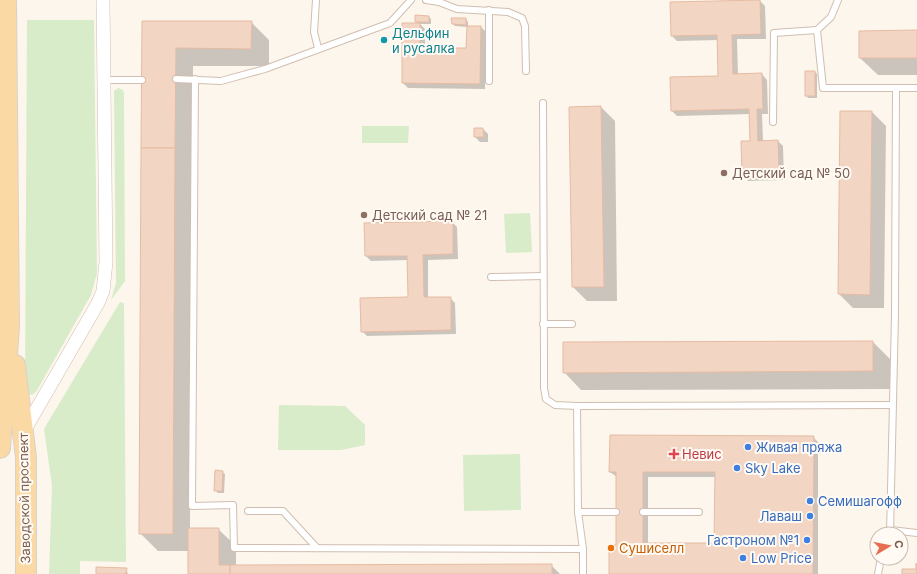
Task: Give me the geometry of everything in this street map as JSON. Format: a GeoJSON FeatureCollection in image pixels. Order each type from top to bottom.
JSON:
{"type":"FeatureCollection","features":[{"type":"Feature","properties":{"kind":"main road","name":"Заводской проспект"},"geometry":{"type":"LineString","coordinates":[[0,448],[9,327],[3,102],[6,0]]}},
{"type":"Feature","properties":{"kind":"main road","name":"Заводской проспект"},"geometry":{"type":"LineString","coordinates":[[9,327],[24,431],[26,458],[26,574]]}},
{"type":"Feature","properties":{"kind":"street"},"geometry":{"type":"LineString","coordinates":[[24,431],[98,304],[103,291],[106,262],[103,0]]}},
{"type":"Feature","properties":{"kind":"lane"},"geometry":{"type":"LineString","coordinates":[[316,0],[314,32],[318,48]]}},
{"type":"Feature","properties":{"kind":"lane"},"geometry":{"type":"LineString","coordinates":[[176,79],[221,81],[265,69],[318,48],[390,23],[411,0]]}},
{"type":"Feature","properties":{"kind":"lane"},"geometry":{"type":"LineString","coordinates":[[426,0],[439,1],[457,9],[508,12],[522,18],[525,26],[526,71]]}},
{"type":"Feature","properties":{"kind":"lane"},"geometry":{"type":"LineString","coordinates":[[773,122],[774,33],[817,30],[831,17],[838,0]]}},
{"type":"Feature","properties":{"kind":"lane"},"geometry":{"type":"LineString","coordinates":[[489,10],[489,81]]}},
{"type":"Feature","properties":{"kind":"lane"},"geometry":{"type":"LineString","coordinates":[[817,30],[822,88],[917,88]]}},
{"type":"Feature","properties":{"kind":"lane"},"geometry":{"type":"LineString","coordinates":[[196,79],[192,506],[233,506],[234,548],[583,549]]}},
{"type":"Feature","properties":{"kind":"lane"},"geometry":{"type":"LineString","coordinates":[[105,80],[142,80]]}},
{"type":"Feature","properties":{"kind":"lane"},"geometry":{"type":"LineString","coordinates":[[890,526],[895,314],[896,88]]}},
{"type":"Feature","properties":{"kind":"lane"},"geometry":{"type":"LineString","coordinates":[[543,104],[543,324],[544,388],[546,399],[555,405],[577,406],[892,405]]}},
{"type":"Feature","properties":{"kind":"lane"},"geometry":{"type":"LineString","coordinates":[[491,277],[543,276]]}},
{"type":"Feature","properties":{"kind":"lane"},"geometry":{"type":"LineString","coordinates":[[543,324],[572,324]]}},
{"type":"Feature","properties":{"kind":"lane"},"geometry":{"type":"LineString","coordinates":[[577,406],[578,512],[583,549],[583,574]]}},
{"type":"Feature","properties":{"kind":"lane"},"geometry":{"type":"LineString","coordinates":[[248,511],[283,511],[317,548]]}},
{"type":"Feature","properties":{"kind":"lane"},"geometry":{"type":"LineString","coordinates":[[578,512],[616,512]]}},
{"type":"Feature","properties":{"kind":"lane"},"geometry":{"type":"LineString","coordinates":[[643,512],[699,512]]}},
{"type":"Feature","properties":{"kind":"green space"},"geometry":{"type":"Polygon","coordinates":[[[27,20],[94,20],[97,273],[91,295],[36,392],[32,395],[27,394],[25,389],[27,20]]]}},
{"type":"Feature","properties":{"kind":"green space"},"geometry":{"type":"Polygon","coordinates":[[[118,88],[123,90],[124,93],[125,281],[111,300],[116,283],[114,91],[118,88]]]}},
{"type":"Feature","properties":{"kind":"green space"},"geometry":{"type":"Polygon","coordinates":[[[362,126],[409,126],[408,143],[362,143],[362,126]]]}},
{"type":"Feature","properties":{"kind":"green space"},"geometry":{"type":"Polygon","coordinates":[[[530,213],[532,252],[506,253],[504,214],[530,213]]]}},
{"type":"Feature","properties":{"kind":"green space"},"geometry":{"type":"Polygon","coordinates":[[[120,302],[124,303],[126,562],[80,561],[80,574],[49,574],[52,486],[44,429],[120,302]]]}},
{"type":"Feature","properties":{"kind":"green space"},"geometry":{"type":"Polygon","coordinates":[[[279,405],[345,406],[365,425],[365,445],[341,450],[278,450],[279,405]]]}},
{"type":"Feature","properties":{"kind":"green space"},"geometry":{"type":"Polygon","coordinates":[[[520,454],[521,510],[464,511],[463,455],[520,454]]]}},
{"type":"Feature","properties":{"kind":"building"},"geometry":{"type":"Polygon","coordinates":[[[760,0],[761,34],[732,35],[733,74],[762,73],[763,109],[757,109],[758,141],[778,140],[779,175],[742,176],[741,141],[750,141],[749,109],[671,111],[670,77],[718,76],[717,35],[671,36],[670,2],[760,0]]]}},
{"type":"Feature","properties":{"kind":"building"},"geometry":{"type":"Polygon","coordinates":[[[415,15],[429,16],[429,22],[415,22],[415,15]]]}},
{"type":"Feature","properties":{"kind":"building"},"geometry":{"type":"Polygon","coordinates":[[[451,18],[466,18],[466,25],[452,24],[451,18]]]}},
{"type":"Feature","properties":{"kind":"building"},"geometry":{"type":"Polygon","coordinates":[[[142,21],[252,21],[251,49],[176,48],[175,148],[141,148],[142,21]]]}},
{"type":"Feature","properties":{"kind":"building"},"geometry":{"type":"Polygon","coordinates":[[[402,23],[420,23],[420,48],[466,48],[467,26],[481,26],[480,84],[402,83],[402,23]]]}},
{"type":"Feature","properties":{"kind":"building"},"geometry":{"type":"Polygon","coordinates":[[[917,30],[917,58],[859,58],[859,31],[917,30]]]}},
{"type":"Feature","properties":{"kind":"building"},"geometry":{"type":"Polygon","coordinates":[[[805,71],[815,71],[815,96],[805,96],[805,71]]]}},
{"type":"Feature","properties":{"kind":"building"},"geometry":{"type":"Polygon","coordinates":[[[601,106],[604,287],[572,287],[569,107],[601,106]]]}},
{"type":"Feature","properties":{"kind":"building"},"geometry":{"type":"Polygon","coordinates":[[[840,111],[872,111],[870,295],[838,294],[840,111]]]}},
{"type":"Feature","properties":{"kind":"building"},"geometry":{"type":"Polygon","coordinates":[[[474,128],[483,128],[484,137],[474,137],[474,128]]]}},
{"type":"Feature","properties":{"kind":"building"},"geometry":{"type":"Polygon","coordinates":[[[141,148],[175,148],[173,534],[139,534],[141,148]]]}},
{"type":"Feature","properties":{"kind":"building"},"geometry":{"type":"Polygon","coordinates":[[[453,221],[453,254],[423,255],[424,297],[451,297],[451,330],[361,332],[360,298],[408,297],[407,256],[365,256],[364,223],[453,221]]]}},
{"type":"Feature","properties":{"kind":"building"},"geometry":{"type":"Polygon","coordinates":[[[873,341],[873,371],[563,373],[563,342],[873,341]]]}},
{"type":"Feature","properties":{"kind":"building"},"geometry":{"type":"Polygon","coordinates":[[[610,435],[814,436],[813,574],[609,574],[609,545],[616,545],[616,472],[609,472],[610,435]],[[643,472],[643,543],[714,543],[715,472],[643,472]]]}},
{"type":"Feature","properties":{"kind":"building"},"geometry":{"type":"Polygon","coordinates":[[[215,470],[223,471],[222,491],[214,491],[215,470]]]}},
{"type":"Feature","properties":{"kind":"building"},"geometry":{"type":"Polygon","coordinates":[[[188,528],[219,528],[219,565],[230,565],[230,574],[188,574],[188,528]]]}},
{"type":"Feature","properties":{"kind":"building"},"geometry":{"type":"Polygon","coordinates":[[[916,563],[917,574],[902,574],[902,569],[916,569],[916,563]]]}},
{"type":"Feature","properties":{"kind":"building"},"geometry":{"type":"Polygon","coordinates":[[[552,564],[552,574],[230,574],[230,565],[552,564]]]}},
{"type":"Feature","properties":{"kind":"building"},"geometry":{"type":"Polygon","coordinates":[[[96,567],[127,568],[126,574],[96,574],[96,567]]]}},
{"type":"Feature","properties":{"kind":"place","name":"Дельфин и русалка"},"geometry":{"type":"Point","coordinates":[384,40]}},
{"type":"Feature","properties":{"kind":"place","name":"Детский сад № 50"},"geometry":{"type":"Point","coordinates":[724,173]}},
{"type":"Feature","properties":{"kind":"place","name":"Детский сад № 21"},"geometry":{"type":"Point","coordinates":[364,215]}},
{"type":"Feature","properties":{"kind":"place","name":"Живая пряжа"},"geometry":{"type":"Point","coordinates":[748,447]}},
{"type":"Feature","properties":{"kind":"place","name":"Невис"},"geometry":{"type":"Point","coordinates":[674,454]}},
{"type":"Feature","properties":{"kind":"place","name":"Sky Lake"},"geometry":{"type":"Point","coordinates":[737,468]}},
{"type":"Feature","properties":{"kind":"place","name":"Семишагофф"},"geometry":{"type":"Point","coordinates":[810,501]}},
{"type":"Feature","properties":{"kind":"place","name":"Лаваш"},"geometry":{"type":"Point","coordinates":[810,516]}},
{"type":"Feature","properties":{"kind":"place","name":"Гастроном №1"},"geometry":{"type":"Point","coordinates":[807,540]}},
{"type":"Feature","properties":{"kind":"place","name":"Сушиселл"},"geometry":{"type":"Point","coordinates":[611,548]}},
{"type":"Feature","properties":{"kind":"place","name":"Low Price"},"geometry":{"type":"Point","coordinates":[743,558]}}]}
